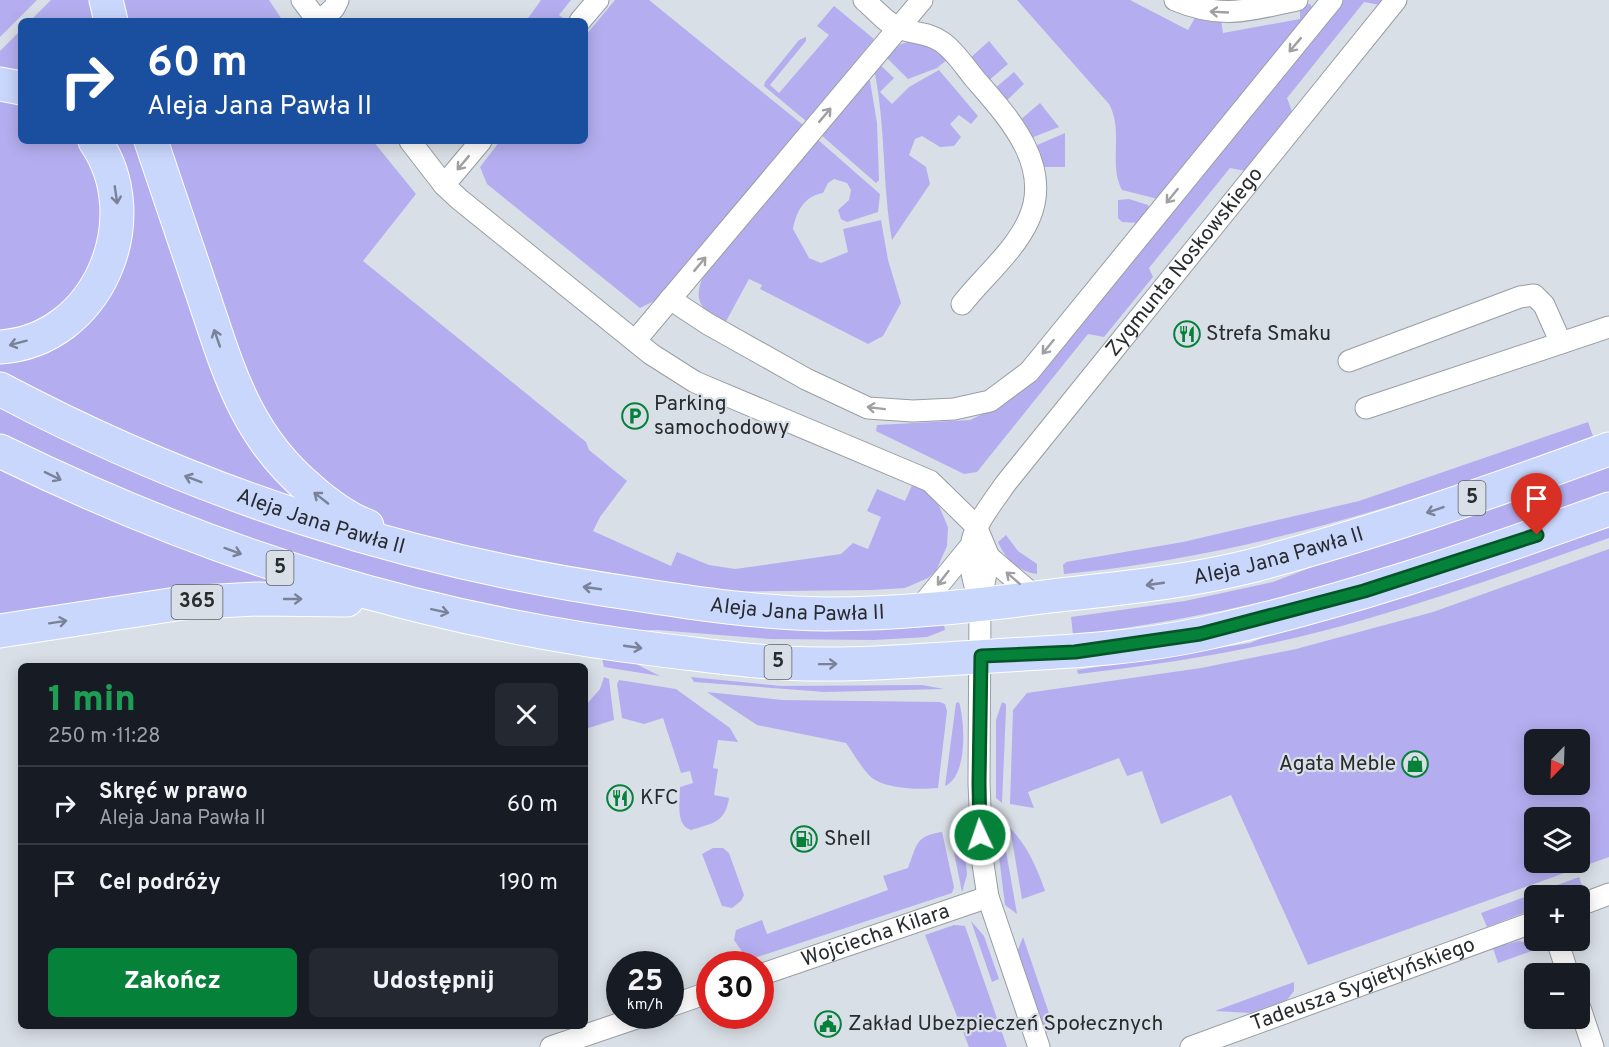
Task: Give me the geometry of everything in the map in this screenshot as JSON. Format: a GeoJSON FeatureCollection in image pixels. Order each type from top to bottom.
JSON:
{"type":"FeatureCollection","features":[{"type":"Feature","properties":{"kind":"main road"},"geometry":{"type":"LineString","coordinates":[[106,0],[110,18]]}},
{"type":"Feature","properties":{"kind":"main road"},"geometry":{"type":"LineString","coordinates":[[0,84],[18,87]]}},
{"type":"Feature","properties":{"kind":"main road"},"geometry":{"type":"LineString","coordinates":[[0,347],[33,339],[72,315],[90,297],[108,266],[117,231],[117,201],[110,170],[97,144]]}},
{"type":"Feature","properties":{"kind":"main road"},"geometry":{"type":"LineString","coordinates":[[152,144],[237,394],[269,448],[300,481],[335,509],[362,525],[449,559]]}},
{"type":"Feature","properties":{"kind":"main road","name":"Aleja Jana Pawła II"},"geometry":{"type":"LineString","coordinates":[[0,389],[105,441],[223,491],[327,528],[449,559],[585,587],[753,609],[824,614],[980,605],[1172,581],[1249,566],[1401,522],[1609,449]]}},
{"type":"Feature","properties":{"kind":"main road","name":"5"},"geometry":{"type":"LineString","coordinates":[[0,451],[82,491],[172,529],[284,569],[395,601],[576,638],[737,659],[816,664],[866,664],[1075,652],[1200,634],[1417,575],[1609,509]]}},
{"type":"Feature","properties":{"kind":"main road","name":"365"},"geometry":{"type":"LineString","coordinates":[[0,631],[183,603],[256,599],[395,601]]}},
{"type":"Feature","properties":{"kind":"street"},"geometry":{"type":"LineString","coordinates":[[302,0],[317,18]]}},
{"type":"Feature","properties":{"kind":"street"},"geometry":{"type":"LineString","coordinates":[[322,18],[334,8],[338,0]]}},
{"type":"Feature","properties":{"kind":"street"},"geometry":{"type":"LineString","coordinates":[[583,18],[598,0]]}},
{"type":"Feature","properties":{"kind":"street"},"geometry":{"type":"LineString","coordinates":[[864,0],[898,28],[923,32],[942,42],[1009,119],[1025,142],[1034,168],[1036,195],[1029,219],[1016,240],[962,304]]}},
{"type":"Feature","properties":{"kind":"street"},"geometry":{"type":"LineString","coordinates":[[635,341],[922,0]]}},
{"type":"Feature","properties":{"kind":"street"},"geometry":{"type":"LineString","coordinates":[[1175,0],[1198,10],[1227,13],[1297,0]]}},
{"type":"Feature","properties":{"kind":"street"},"geometry":{"type":"LineString","coordinates":[[670,299],[708,324],[806,379],[868,408],[913,411],[954,410],[990,401],[1029,372],[1332,0]]}},
{"type":"Feature","properties":{"kind":"street","name":"Zygmunta Noskowskiego"},"geometry":{"type":"LineString","coordinates":[[980,605],[970,572],[969,548],[976,526],[1005,483],[1396,0]]}},
{"type":"Feature","properties":{"kind":"street"},"geometry":{"type":"LineString","coordinates":[[412,144],[444,185],[635,341],[695,382],[930,481],[976,526],[989,557],[1037,598]]}},
{"type":"Feature","properties":{"kind":"street"},"geometry":{"type":"LineString","coordinates":[[444,185],[478,144]]}},
{"type":"Feature","properties":{"kind":"street"},"geometry":{"type":"LineString","coordinates":[[1349,361],[1520,297],[1534,295],[1544,305],[1561,343]]}},
{"type":"Feature","properties":{"kind":"street"},"geometry":{"type":"LineString","coordinates":[[1366,408],[1609,327]]}},
{"type":"Feature","properties":{"kind":"street","name":"Zygmunta Noskowskiego"},"geometry":{"type":"LineString","coordinates":[[918,610],[969,548]]}},
{"type":"Feature","properties":{"kind":"street","name":"Zygmunta Noskowskiego"},"geometry":{"type":"LineString","coordinates":[[989,557],[980,605],[979,813],[988,897],[1039,1047]]}},
{"type":"Feature","properties":{"kind":"street"},"geometry":{"type":"LineString","coordinates":[[1590,901],[1609,894]]}},
{"type":"Feature","properties":{"kind":"street","name":"Wojciecha Kilara"},"geometry":{"type":"LineString","coordinates":[[774,970],[988,897]]}},
{"type":"Feature","properties":{"kind":"street","name":"Tadeusza Sygietyńskiego"},"geometry":{"type":"LineString","coordinates":[[1191,1047],[1524,926]]}},
{"type":"Feature","properties":{"kind":"street"},"geometry":{"type":"LineString","coordinates":[[551,1047],[603,1039],[620,1029]]}},
{"type":"Feature","properties":{"kind":"street"},"geometry":{"type":"LineString","coordinates":[[1587,1029],[1593,1047]]}},
{"type":"Feature","properties":{"kind":"shaded area"},"geometry":{"type":"Polygon","coordinates":[[[0,0],[37,0],[18,18],[0,37],[0,0]]]}},
{"type":"Feature","properties":{"kind":"shaded area"},"geometry":{"type":"Polygon","coordinates":[[[51,0],[96,0],[100,18],[33,18],[51,0]]]}},
{"type":"Feature","properties":{"kind":"shaded area"},"geometry":{"type":"Polygon","coordinates":[[[116,0],[269,0],[281,18],[120,18],[116,0]]]}},
{"type":"Feature","properties":{"kind":"shaded area"},"geometry":{"type":"Polygon","coordinates":[[[541,0],[571,0],[559,15],[563,18],[528,18],[541,0]]]}},
{"type":"Feature","properties":{"kind":"shaded area"},"geometry":{"type":"Polygon","coordinates":[[[615,0],[649,0],[803,125],[656,300],[640,308],[487,184],[480,167],[498,144],[588,144],[588,32],[615,0]]]}},
{"type":"Feature","properties":{"kind":"shaded area"},"geometry":{"type":"Polygon","coordinates":[[[1017,0],[1130,0],[1188,30],[1196,16],[1221,19],[1223,33],[1300,19],[1300,5],[1310,4],[1314,10],[1158,199],[1122,190],[1116,169],[1115,125],[1109,104],[1017,0]]]}},
{"type":"Feature","properties":{"kind":"shaded area"},"geometry":{"type":"Polygon","coordinates":[[[1341,0],[1384,0],[1380,5],[1364,2],[1287,98],[1293,114],[1246,171],[1230,168],[1149,268],[1153,277],[1104,337],[1088,334],[977,472],[964,474],[876,431],[877,425],[970,420],[995,408],[1341,0]]]}},
{"type":"Feature","properties":{"kind":"shaded area"},"geometry":{"type":"Polygon","coordinates":[[[834,6],[874,39],[806,121],[764,86],[799,40],[806,37],[806,41],[770,85],[779,93],[829,35],[817,26],[834,6]]]}},
{"type":"Feature","properties":{"kind":"shaded area"},"geometry":{"type":"Polygon","coordinates":[[[18,33],[18,77],[0,74],[0,51],[18,33]]]}},
{"type":"Feature","properties":{"kind":"shaded area"},"geometry":{"type":"Polygon","coordinates":[[[911,41],[926,42],[949,58],[937,68],[908,79],[885,56],[901,44],[911,41]]]}},
{"type":"Feature","properties":{"kind":"shaded area"},"geometry":{"type":"Polygon","coordinates":[[[989,41],[1008,64],[987,82],[968,60],[989,41]]]}},
{"type":"Feature","properties":{"kind":"shaded area"},"geometry":{"type":"Polygon","coordinates":[[[879,64],[894,78],[880,92],[892,104],[909,87],[939,70],[978,116],[971,124],[959,115],[950,124],[961,137],[954,146],[940,147],[922,136],[915,139],[909,155],[926,167],[930,184],[892,240],[874,69],[879,64]]]}},
{"type":"Feature","properties":{"kind":"shaded area"},"geometry":{"type":"Polygon","coordinates":[[[1014,72],[1024,84],[1004,103],[993,90],[1014,72]]]}},
{"type":"Feature","properties":{"kind":"shaded area"},"geometry":{"type":"Polygon","coordinates":[[[869,75],[877,123],[879,180],[876,183],[820,134],[869,75]]]}},
{"type":"Feature","properties":{"kind":"shaded area"},"geometry":{"type":"Polygon","coordinates":[[[0,93],[18,96],[18,144],[85,144],[95,159],[106,240],[65,308],[0,337],[0,93]]]}},
{"type":"Feature","properties":{"kind":"shaded area"},"geometry":{"type":"Polygon","coordinates":[[[1040,103],[1059,127],[1031,138],[1019,121],[1040,103]]]}},
{"type":"Feature","properties":{"kind":"shaded area"},"geometry":{"type":"Polygon","coordinates":[[[1065,133],[1065,167],[1042,167],[1035,146],[1065,133]]]}},
{"type":"Feature","properties":{"kind":"shaded area"},"geometry":{"type":"Polygon","coordinates":[[[816,138],[880,194],[878,212],[847,222],[841,219],[838,210],[849,200],[851,190],[847,183],[834,179],[828,183],[823,193],[806,201],[796,217],[793,229],[809,258],[821,263],[848,252],[843,229],[881,220],[888,260],[901,303],[883,336],[868,344],[760,289],[762,285],[749,279],[724,325],[705,310],[699,299],[700,284],[704,275],[816,138]]]}},
{"type":"Feature","properties":{"kind":"shaded area"},"geometry":{"type":"Polygon","coordinates":[[[106,144],[141,144],[291,496],[224,478],[0,375],[0,357],[98,302],[106,144]]]}},
{"type":"Feature","properties":{"kind":"shaded area"},"geometry":{"type":"Polygon","coordinates":[[[162,144],[375,144],[416,194],[363,261],[586,442],[589,450],[627,481],[600,517],[593,531],[671,566],[677,552],[709,565],[735,569],[841,554],[853,543],[868,549],[881,517],[867,511],[877,489],[905,501],[913,483],[925,490],[939,506],[948,527],[947,546],[936,571],[928,578],[905,588],[703,592],[588,576],[419,536],[372,520],[339,503],[258,416],[162,144]]]}},
{"type":"Feature","properties":{"kind":"shaded area"},"geometry":{"type":"Polygon","coordinates":[[[1129,199],[1148,205],[1150,210],[1139,223],[1122,222],[1118,218],[1118,200],[1129,199]]]}},
{"type":"Feature","properties":{"kind":"shaded area"},"geometry":{"type":"Polygon","coordinates":[[[0,403],[282,525],[930,622],[944,625],[945,630],[927,637],[874,640],[770,639],[657,630],[604,631],[463,606],[232,539],[0,437],[0,403]]]}},
{"type":"Feature","properties":{"kind":"shaded area"},"geometry":{"type":"Polygon","coordinates":[[[1588,422],[1593,436],[1463,482],[1333,523],[1200,554],[1133,566],[1064,574],[1063,565],[1066,562],[1183,542],[1359,501],[1588,422]]]}},
{"type":"Feature","properties":{"kind":"shaded area"},"geometry":{"type":"Polygon","coordinates":[[[0,465],[280,582],[281,583],[0,621],[0,465]]]}},
{"type":"Feature","properties":{"kind":"shaded area"},"geometry":{"type":"Polygon","coordinates":[[[1609,467],[1609,493],[1412,562],[1346,581],[1210,613],[1073,635],[1071,617],[1185,601],[1273,582],[1338,557],[1405,538],[1609,467]]]}},
{"type":"Feature","properties":{"kind":"shaded area"},"geometry":{"type":"Polygon","coordinates":[[[1609,528],[1609,538],[1456,591],[1328,630],[1222,653],[1078,674],[1077,670],[1250,643],[1314,617],[1609,528]]]}},
{"type":"Feature","properties":{"kind":"shaded area"},"geometry":{"type":"Polygon","coordinates":[[[1006,535],[1018,551],[1037,564],[1037,574],[1024,571],[1013,564],[1005,554],[998,542],[1006,535]]]}},
{"type":"Feature","properties":{"kind":"shaded area"},"geometry":{"type":"Polygon","coordinates":[[[1609,549],[1609,857],[1590,864],[1590,807],[1524,807],[1524,873],[1564,873],[1531,885],[1524,885],[1524,887],[1308,965],[1231,795],[1161,824],[1142,771],[1127,776],[1119,758],[1028,792],[1034,808],[1010,804],[1013,710],[1027,693],[1201,668],[1296,649],[1433,612],[1609,549]]]}},
{"type":"Feature","properties":{"kind":"shaded area"},"geometry":{"type":"Polygon","coordinates":[[[601,654],[636,664],[660,676],[604,667],[601,654]]]}},
{"type":"Feature","properties":{"kind":"shaded area"},"geometry":{"type":"Polygon","coordinates":[[[604,677],[609,679],[614,720],[588,728],[588,703],[600,689],[604,677]]]}},
{"type":"Feature","properties":{"kind":"shaded area"},"geometry":{"type":"Polygon","coordinates":[[[691,677],[781,686],[922,685],[944,689],[825,692],[694,682],[691,677]]]}},
{"type":"Feature","properties":{"kind":"shaded area"},"geometry":{"type":"Polygon","coordinates":[[[619,680],[676,689],[730,728],[738,742],[718,740],[713,768],[718,769],[714,795],[729,798],[724,813],[717,821],[691,830],[683,823],[680,818],[680,787],[693,783],[690,771],[681,773],[663,718],[644,724],[622,718],[617,684],[619,680]]]}},
{"type":"Feature","properties":{"kind":"shaded area"},"geometry":{"type":"Polygon","coordinates":[[[707,692],[782,700],[940,702],[945,704],[947,711],[938,788],[904,788],[878,782],[865,770],[846,743],[757,725],[707,692]]]}},
{"type":"Feature","properties":{"kind":"shaded area"},"geometry":{"type":"Polygon","coordinates":[[[959,702],[963,722],[961,760],[958,771],[945,786],[956,703],[959,702]]]}},
{"type":"Feature","properties":{"kind":"shaded area"},"geometry":{"type":"Polygon","coordinates":[[[1002,702],[1006,704],[1006,710],[1002,803],[996,798],[996,720],[1002,702]]]}},
{"type":"Feature","properties":{"kind":"shaded area"},"geometry":{"type":"Polygon","coordinates":[[[1002,828],[1017,914],[1005,905],[996,832],[1002,828]]]}},
{"type":"Feature","properties":{"kind":"shaded area"},"geometry":{"type":"Polygon","coordinates":[[[1010,828],[1031,857],[1045,891],[1022,899],[1010,828]]]}},
{"type":"Feature","properties":{"kind":"shaded area"},"geometry":{"type":"Polygon","coordinates":[[[942,832],[954,887],[952,893],[774,951],[742,951],[734,940],[736,930],[762,920],[767,934],[888,890],[883,876],[908,868],[918,843],[933,834],[942,832]]]}},
{"type":"Feature","properties":{"kind":"shaded area"},"geometry":{"type":"Polygon","coordinates":[[[950,833],[964,843],[967,875],[962,892],[950,833]]]}},
{"type":"Feature","properties":{"kind":"shaded area"},"geometry":{"type":"Polygon","coordinates":[[[713,848],[723,848],[729,853],[744,895],[741,901],[732,908],[722,906],[702,854],[713,848]]]}},
{"type":"Feature","properties":{"kind":"shaded area"},"geometry":{"type":"Polygon","coordinates":[[[1579,877],[1582,885],[1557,885],[1579,877]]]}},
{"type":"Feature","properties":{"kind":"shaded area"},"geometry":{"type":"Polygon","coordinates":[[[1524,897],[1524,913],[1487,927],[1481,913],[1524,897]]]}},
{"type":"Feature","properties":{"kind":"shaded area"},"geometry":{"type":"Polygon","coordinates":[[[971,921],[984,936],[999,979],[992,982],[971,921]]]}},
{"type":"Feature","properties":{"kind":"shaded area"},"geometry":{"type":"Polygon","coordinates":[[[954,925],[965,926],[1007,1047],[969,1047],[925,935],[954,925]]]}},
{"type":"Feature","properties":{"kind":"shaded area"},"geometry":{"type":"Polygon","coordinates":[[[1023,937],[1054,1028],[1046,1033],[1017,952],[1023,937]]]}},
{"type":"Feature","properties":{"kind":"shaded area"},"geometry":{"type":"Polygon","coordinates":[[[1519,941],[1524,942],[1524,951],[1532,951],[1498,963],[1493,948],[1519,941]]]}},
{"type":"Feature","properties":{"kind":"shaded area"},"geometry":{"type":"Polygon","coordinates":[[[1294,982],[1294,991],[1287,1000],[1251,1013],[1215,1011],[1294,982]]]}},
{"type":"Feature","properties":{"kind":"place","name":"Strefa Smaku"},"geometry":{"type":"Point","coordinates":[1187,334]}},
{"type":"Feature","properties":{"kind":"place","name":"Parking samochodowy"},"geometry":{"type":"Point","coordinates":[635,416]}},
{"type":"Feature","properties":{"kind":"place","name":"Agata Meble"},"geometry":{"type":"Point","coordinates":[1415,764]}},
{"type":"Feature","properties":{"kind":"place","name":"KFC"},"geometry":{"type":"Point","coordinates":[620,798]}},
{"type":"Feature","properties":{"kind":"place","name":"Shell"},"geometry":{"type":"Point","coordinates":[804,839]}},
{"type":"Feature","properties":{"kind":"place","name":"Zakład Ubezpieczeń Społecznych"},"geometry":{"type":"Point","coordinates":[828,1024]}},
{"type":"Feature","properties":{"kind":"route"},"geometry":{"type":"LineString","coordinates":[[980,835],[981,656],[1075,652],[1200,634],[1364,591],[1537,535]]}}]}
